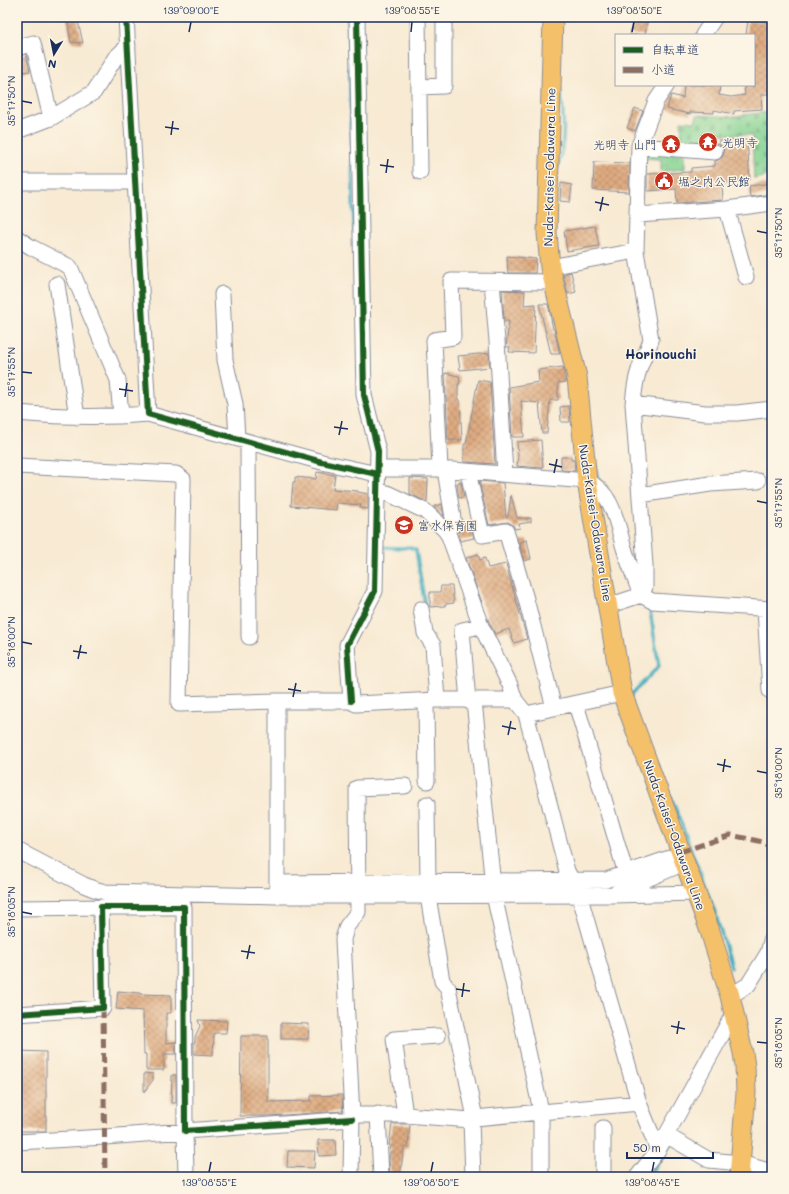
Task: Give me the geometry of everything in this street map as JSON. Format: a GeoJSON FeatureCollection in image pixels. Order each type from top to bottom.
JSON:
{"type":"FeatureCollection","features":[{"type":"Feature","properties":{"kind":"main road","name":"Nuda-Kaisei-Odawara Line"},"geometry":{"type":"LineString","coordinates":[[553,17],[546,233],[555,270],[576,377],[587,481],[622,693],[696,893],[739,1030],[746,1080],[740,1170]]}},
{"type":"Feature","properties":{"kind":"street"},"geometry":{"type":"LineString","coordinates":[[126,17],[148,414]]}},
{"type":"Feature","properties":{"kind":"street"},"geometry":{"type":"LineString","coordinates":[[352,701],[347,645],[375,591],[378,491],[378,451],[364,395],[357,17]]}},
{"type":"Feature","properties":{"kind":"street"},"geometry":{"type":"LineString","coordinates":[[418,17],[420,172]]}},
{"type":"Feature","properties":{"kind":"street"},"geometry":{"type":"LineString","coordinates":[[704,34],[715,17]]}},
{"type":"Feature","properties":{"kind":"street"},"geometry":{"type":"LineString","coordinates":[[419,87],[444,86],[444,21]]}},
{"type":"Feature","properties":{"kind":"street"},"geometry":{"type":"LineString","coordinates":[[17,48],[33,43],[51,118]]}},
{"type":"Feature","properties":{"kind":"street"},"geometry":{"type":"LineString","coordinates":[[17,131],[51,118],[94,92],[115,58],[128,46]]}},
{"type":"Feature","properties":{"kind":"street"},"geometry":{"type":"LineString","coordinates":[[608,606],[641,595],[645,587],[645,564],[633,404],[639,368],[651,340],[636,251],[639,146],[656,101],[666,86]]}},
{"type":"Feature","properties":{"kind":"street"},"geometry":{"type":"LineString","coordinates":[[639,146],[715,152]]}},
{"type":"Feature","properties":{"kind":"street"},"geometry":{"type":"LineString","coordinates":[[17,182],[135,182]]}},
{"type":"Feature","properties":{"kind":"street"},"geometry":{"type":"LineString","coordinates":[[637,216],[727,209],[772,203]]}},
{"type":"Feature","properties":{"kind":"street"},"geometry":{"type":"LineString","coordinates":[[727,209],[746,277]]}},
{"type":"Feature","properties":{"kind":"street"},"geometry":{"type":"LineString","coordinates":[[17,238],[70,268],[118,380],[121,416]]}},
{"type":"Feature","properties":{"kind":"street"},"geometry":{"type":"LineString","coordinates":[[445,530],[454,524],[443,470],[434,340],[453,337],[451,281],[492,282],[555,270],[636,251]]}},
{"type":"Feature","properties":{"kind":"street"},"geometry":{"type":"LineString","coordinates":[[492,282],[505,474]]}},
{"type":"Feature","properties":{"kind":"street"},"geometry":{"type":"LineString","coordinates":[[57,284],[77,417]]}},
{"type":"Feature","properties":{"kind":"street"},"geometry":{"type":"LineString","coordinates":[[222,294],[225,360],[243,440],[249,636]]}},
{"type":"Feature","properties":{"kind":"street"},"geometry":{"type":"LineString","coordinates":[[633,404],[705,413],[737,413],[772,409]]}},
{"type":"Feature","properties":{"kind":"street"},"geometry":{"type":"LineString","coordinates":[[24,413],[77,417],[148,414],[322,462],[377,472],[443,470],[587,481],[596,484],[608,498],[620,528],[626,553],[641,595],[652,601],[768,609],[770,691]]}},
{"type":"Feature","properties":{"kind":"street"},"geometry":{"type":"LineString","coordinates":[[17,466],[176,474],[183,478],[179,704],[277,701],[352,701],[356,704],[432,700],[515,700]]}},
{"type":"Feature","properties":{"kind":"street"},"geometry":{"type":"LineString","coordinates":[[468,472],[482,535],[506,531],[526,600],[554,708]]}},
{"type":"Feature","properties":{"kind":"street"},"geometry":{"type":"LineString","coordinates":[[640,495],[710,484],[758,481]]}},
{"type":"Feature","properties":{"kind":"street"},"geometry":{"type":"LineString","coordinates":[[378,491],[388,493],[425,511],[445,530],[449,536],[481,626],[510,685],[515,700],[526,714],[567,871],[576,888],[639,1103],[658,1150]]}},
{"type":"Feature","properties":{"kind":"street"},"geometry":{"type":"LineString","coordinates":[[421,609],[425,633],[433,645],[432,700],[427,781]]}},
{"type":"Feature","properties":{"kind":"street"},"geometry":{"type":"LineString","coordinates":[[481,626],[462,630],[493,888],[541,1111],[541,1177]]}},
{"type":"Feature","properties":{"kind":"street"},"geometry":{"type":"LineString","coordinates":[[526,714],[622,693]]}},
{"type":"Feature","properties":{"kind":"street"},"geometry":{"type":"LineString","coordinates":[[277,701],[277,890]]}},
{"type":"Feature","properties":{"kind":"street"},"geometry":{"type":"LineString","coordinates":[[576,704],[626,874]]}},
{"type":"Feature","properties":{"kind":"street"},"geometry":{"type":"LineString","coordinates":[[351,1177],[352,1117],[343,939],[346,926],[358,912],[357,788],[405,786]]}},
{"type":"Feature","properties":{"kind":"street"},"geometry":{"type":"LineString","coordinates":[[427,804],[428,889],[442,982],[448,988],[473,1119],[473,1177]]}},
{"type":"Feature","properties":{"kind":"street"},"geometry":{"type":"LineString","coordinates":[[17,850],[84,885],[105,892],[576,888],[612,895],[696,893]]}},
{"type":"Feature","properties":{"kind":"street"},"geometry":{"type":"LineString","coordinates":[[576,888],[683,859]]}},
{"type":"Feature","properties":{"kind":"street"},"geometry":{"type":"LineString","coordinates":[[612,895],[683,859]]}},
{"type":"Feature","properties":{"kind":"street"},"geometry":{"type":"LineString","coordinates":[[17,1014],[103,1008],[101,907]]}},
{"type":"Feature","properties":{"kind":"street"},"geometry":{"type":"LineString","coordinates":[[17,908],[184,907],[186,1177]]}},
{"type":"Feature","properties":{"kind":"street"},"geometry":{"type":"LineString","coordinates":[[637,1177],[658,1150],[732,1004],[748,985],[768,953],[772,937]]}},
{"type":"Feature","properties":{"kind":"street"},"geometry":{"type":"LineString","coordinates":[[405,1114],[394,1039],[438,1036]]}},
{"type":"Feature","properties":{"kind":"street"},"geometry":{"type":"LineString","coordinates":[[17,1142],[185,1131],[378,1114],[405,1114],[473,1119],[541,1111],[639,1103]]}},
{"type":"Feature","properties":{"kind":"street"},"geometry":{"type":"LineString","coordinates":[[378,1114],[381,1177]]}},
{"type":"Feature","properties":{"kind":"street"},"geometry":{"type":"LineString","coordinates":[[603,1128],[603,1177]]}},
{"type":"Feature","properties":{"kind":"street"},"geometry":{"type":"LineString","coordinates":[[666,1135],[709,1160],[740,1170],[772,1172]]}},
{"type":"Feature","properties":{"kind":"green space"},"geometry":{"type":"Polygon","coordinates":[[[770,112],[772,115],[772,175],[754,179],[752,135],[717,134],[716,141],[682,141],[681,121],[695,122],[697,115],[738,117],[743,115],[770,112]]]}},
{"type":"Feature","properties":{"kind":"green space"},"geometry":{"type":"Polygon","coordinates":[[[643,151],[685,154],[685,169],[661,171],[661,159],[642,158],[643,151]]]}},
{"type":"Feature","properties":{"kind":"building"},"geometry":{"type":"Polygon","coordinates":[[[77,17],[83,43],[71,42],[67,19],[77,17]]]}},
{"type":"Feature","properties":{"kind":"building"},"geometry":{"type":"Polygon","coordinates":[[[633,17],[648,17],[645,34],[630,34],[633,17]]]}},
{"type":"Feature","properties":{"kind":"building"},"geometry":{"type":"Polygon","coordinates":[[[748,20],[772,23],[770,34],[772,93],[761,95],[762,109],[734,111],[734,114],[714,110],[714,113],[690,112],[690,114],[667,109],[671,95],[683,98],[684,86],[720,86],[719,95],[731,97],[745,95],[744,87],[755,86],[755,34],[746,34],[748,20]]]}},
{"type":"Feature","properties":{"kind":"building"},"geometry":{"type":"Polygon","coordinates":[[[26,54],[30,71],[17,73],[17,57],[26,54]]]}},
{"type":"Feature","properties":{"kind":"building"},"geometry":{"type":"Polygon","coordinates":[[[635,108],[643,111],[635,131],[627,128],[635,108]]]}},
{"type":"Feature","properties":{"kind":"building"},"geometry":{"type":"Polygon","coordinates":[[[747,140],[750,180],[722,183],[723,200],[677,203],[676,189],[647,191],[647,174],[691,172],[691,168],[715,166],[715,161],[722,157],[724,153],[719,141],[747,140]]]}},
{"type":"Feature","properties":{"kind":"building"},"geometry":{"type":"Polygon","coordinates":[[[594,162],[630,163],[629,192],[593,190],[594,162]]]}},
{"type":"Feature","properties":{"kind":"building"},"geometry":{"type":"Polygon","coordinates":[[[561,183],[572,185],[570,202],[560,201],[561,183]]]}},
{"type":"Feature","properties":{"kind":"building"},"geometry":{"type":"Polygon","coordinates":[[[772,183],[772,194],[750,197],[749,186],[772,183]]]}},
{"type":"Feature","properties":{"kind":"building"},"geometry":{"type":"Polygon","coordinates":[[[595,226],[599,246],[567,251],[564,231],[595,226]]]}},
{"type":"Feature","properties":{"kind":"building"},"geometry":{"type":"Polygon","coordinates":[[[507,256],[536,259],[535,273],[508,273],[507,256]]]}},
{"type":"Feature","properties":{"kind":"building"},"geometry":{"type":"Polygon","coordinates":[[[571,272],[576,292],[568,294],[563,274],[571,272]]]}},
{"type":"Feature","properties":{"kind":"building"},"geometry":{"type":"Polygon","coordinates":[[[502,290],[525,291],[524,305],[536,304],[534,353],[509,352],[510,347],[506,347],[509,321],[504,321],[502,290]]]}},
{"type":"Feature","properties":{"kind":"building"},"geometry":{"type":"Polygon","coordinates":[[[539,304],[548,304],[560,354],[551,354],[539,304]]]}},
{"type":"Feature","properties":{"kind":"building"},"geometry":{"type":"Polygon","coordinates":[[[489,353],[490,367],[460,370],[458,356],[489,353]]]}},
{"type":"Feature","properties":{"kind":"building"},"geometry":{"type":"Polygon","coordinates":[[[563,367],[566,382],[558,383],[558,400],[550,400],[547,433],[542,433],[539,403],[521,401],[524,437],[512,437],[509,387],[539,382],[538,370],[563,367]]]}},
{"type":"Feature","properties":{"kind":"building"},"geometry":{"type":"Polygon","coordinates":[[[445,373],[459,376],[460,384],[458,384],[458,400],[460,400],[462,440],[448,440],[445,373]]]}},
{"type":"Feature","properties":{"kind":"building"},"geometry":{"type":"Polygon","coordinates":[[[478,380],[490,382],[495,464],[464,462],[464,444],[466,444],[478,380]]]}},
{"type":"Feature","properties":{"kind":"building"},"geometry":{"type":"Polygon","coordinates":[[[569,406],[570,422],[561,422],[560,407],[569,406]]]}},
{"type":"Feature","properties":{"kind":"building"},"geometry":{"type":"Polygon","coordinates":[[[541,440],[543,468],[517,466],[517,442],[541,440]]]}},
{"type":"Feature","properties":{"kind":"building"},"geometry":{"type":"Polygon","coordinates":[[[561,457],[571,457],[571,460],[574,460],[575,471],[561,470],[561,457]]]}},
{"type":"Feature","properties":{"kind":"building"},"geometry":{"type":"Polygon","coordinates":[[[317,472],[335,475],[333,489],[358,491],[368,494],[368,509],[360,508],[361,505],[337,503],[336,510],[291,506],[293,482],[295,482],[295,477],[316,479],[317,472]]]}},
{"type":"Feature","properties":{"kind":"building"},"geometry":{"type":"Polygon","coordinates":[[[410,478],[428,479],[427,502],[410,494],[410,478]]]}},
{"type":"Feature","properties":{"kind":"building"},"geometry":{"type":"Polygon","coordinates":[[[479,481],[503,483],[506,517],[508,517],[511,495],[517,518],[531,518],[531,522],[519,524],[520,528],[515,529],[513,525],[508,522],[489,525],[479,481]]]}},
{"type":"Feature","properties":{"kind":"building"},"geometry":{"type":"Polygon","coordinates":[[[461,482],[464,497],[459,498],[457,483],[461,482]]]}},
{"type":"Feature","properties":{"kind":"building"},"geometry":{"type":"Polygon","coordinates":[[[442,504],[444,516],[434,506],[442,504]]]}},
{"type":"Feature","properties":{"kind":"building"},"geometry":{"type":"Polygon","coordinates":[[[470,523],[474,538],[460,541],[458,532],[462,528],[463,524],[470,523]]]}},
{"type":"Feature","properties":{"kind":"building"},"geometry":{"type":"Polygon","coordinates":[[[527,540],[531,559],[524,561],[519,542],[527,540]]]}},
{"type":"Feature","properties":{"kind":"building"},"geometry":{"type":"Polygon","coordinates":[[[478,554],[480,560],[485,558],[488,568],[506,564],[527,639],[514,643],[509,629],[495,634],[489,622],[466,558],[478,554]]]}},
{"type":"Feature","properties":{"kind":"building"},"geometry":{"type":"Polygon","coordinates":[[[441,586],[452,586],[454,603],[446,604],[445,606],[430,607],[430,592],[440,592],[441,586]]]}},
{"type":"Feature","properties":{"kind":"building"},"geometry":{"type":"Polygon","coordinates":[[[118,991],[140,994],[171,995],[171,1013],[166,1013],[166,1043],[176,1042],[176,1054],[164,1054],[164,1070],[146,1070],[143,1011],[116,1009],[118,991]]]}},
{"type":"Feature","properties":{"kind":"building"},"geometry":{"type":"Polygon","coordinates":[[[198,1020],[227,1021],[226,1033],[214,1033],[213,1055],[194,1054],[195,1037],[200,1026],[198,1020]]]}},
{"type":"Feature","properties":{"kind":"building"},"geometry":{"type":"Polygon","coordinates":[[[281,1023],[309,1024],[308,1039],[281,1039],[281,1023]]]}},
{"type":"Feature","properties":{"kind":"building"},"geometry":{"type":"Polygon","coordinates":[[[241,1036],[268,1036],[268,1102],[311,1101],[311,1096],[342,1095],[343,1111],[271,1116],[240,1116],[241,1036]]]}},
{"type":"Feature","properties":{"kind":"building"},"geometry":{"type":"Polygon","coordinates":[[[17,1051],[46,1052],[46,1131],[17,1131],[17,1051]]]}},
{"type":"Feature","properties":{"kind":"building"},"geometry":{"type":"Polygon","coordinates":[[[144,1073],[153,1074],[153,1080],[144,1092],[144,1073]]]}},
{"type":"Feature","properties":{"kind":"building"},"geometry":{"type":"Polygon","coordinates":[[[172,1075],[176,1075],[176,1103],[171,1103],[172,1075]]]}},
{"type":"Feature","properties":{"kind":"building"},"geometry":{"type":"Polygon","coordinates":[[[392,1124],[410,1124],[408,1148],[404,1147],[400,1177],[390,1177],[389,1160],[391,1146],[389,1145],[392,1124]]]}},
{"type":"Feature","properties":{"kind":"building"},"geometry":{"type":"Polygon","coordinates":[[[318,1140],[335,1140],[336,1155],[319,1156],[318,1140]]]}},
{"type":"Feature","properties":{"kind":"building"},"geometry":{"type":"Polygon","coordinates":[[[288,1151],[315,1151],[314,1168],[287,1167],[288,1151]]]}},
{"type":"Feature","properties":{"kind":"waterway"},"geometry":{"type":"LineString","coordinates":[[348,17],[354,231]]}},
{"type":"Feature","properties":{"kind":"waterway"},"geometry":{"type":"LineString","coordinates":[[558,167],[561,157],[564,127],[560,86]]}},
{"type":"Feature","properties":{"kind":"waterway"},"geometry":{"type":"LineString","coordinates":[[594,463],[597,475],[601,482]]}},
{"type":"Feature","properties":{"kind":"waterway"},"geometry":{"type":"LineString","coordinates":[[380,547],[409,547],[416,550],[425,606]]}},
{"type":"Feature","properties":{"kind":"waterway"},"geometry":{"type":"LineString","coordinates":[[632,696],[632,694],[659,666],[649,605]]}},
{"type":"Feature","properties":{"kind":"waterway"},"geometry":{"type":"LineString","coordinates":[[671,797],[715,912],[731,967]]}},
{"type":"Feature","properties":{"kind":"waterway"},"geometry":{"type":"LineString","coordinates":[[648,1177],[671,1143]]}},
{"type":"Feature","properties":{"kind":"marked path"},"geometry":{"type":"LineString","coordinates":[[680,852],[731,835],[763,842],[772,847]]}},
{"type":"Feature","properties":{"kind":"marked path"},"geometry":{"type":"LineString","coordinates":[[103,1008],[105,1177]]}},
{"type":"Feature","properties":{"kind":"cycle path"},"geometry":{"type":"LineString","coordinates":[[126,17],[148,414],[322,462],[377,474]]}},
{"type":"Feature","properties":{"kind":"cycle path"},"geometry":{"type":"LineString","coordinates":[[351,701],[347,645],[375,591],[378,451],[364,395],[357,17]]}},
{"type":"Feature","properties":{"kind":"cycle path"},"geometry":{"type":"LineString","coordinates":[[17,1014],[103,1008],[101,907],[184,907],[185,1131],[352,1119]]}},
{"type":"Feature","properties":{"kind":"place","name":"光明寺"},"geometry":{"type":"Point","coordinates":[708,142]}},
{"type":"Feature","properties":{"kind":"place","name":"光明寺 山門"},"geometry":{"type":"Point","coordinates":[671,144]}},
{"type":"Feature","properties":{"kind":"place","name":"堀之内公民館"},"geometry":{"type":"Point","coordinates":[664,181]}},
{"type":"Feature","properties":{"kind":"place","name":"富水保育園"},"geometry":{"type":"Point","coordinates":[404,525]}},
{"type":"Feature","properties":{"kind":"district","name":"Horinouchi"},"geometry":{"type":"Point","coordinates":[661,353]}}]}
